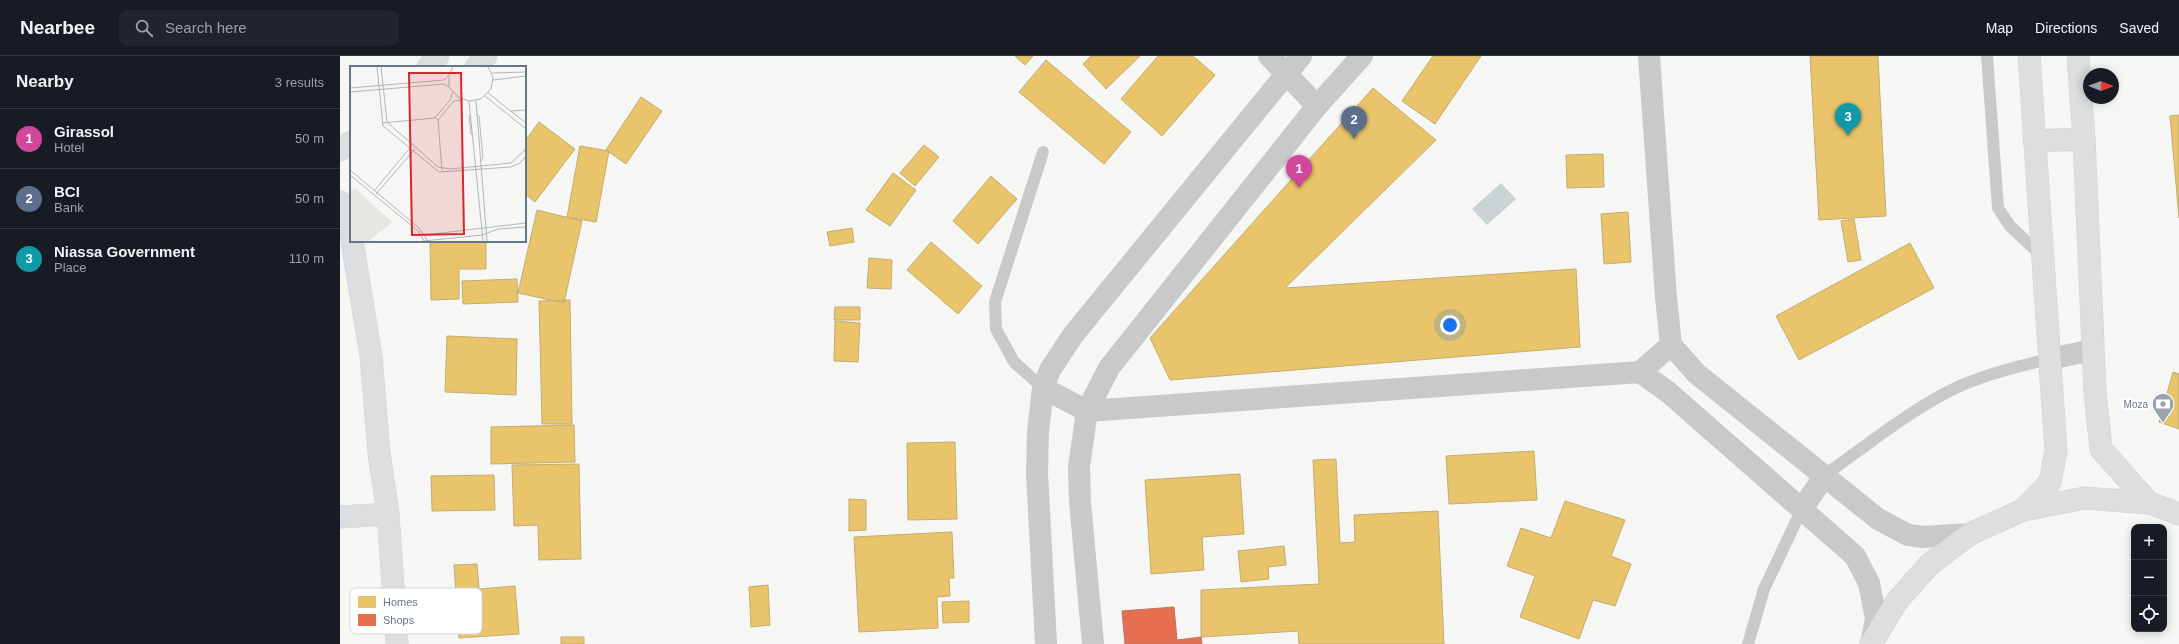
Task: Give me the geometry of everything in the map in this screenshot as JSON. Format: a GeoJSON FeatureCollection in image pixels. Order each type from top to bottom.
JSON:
{"type":"FeatureCollection","features":[{"type":"Feature","properties":{"kind":"street"},"geometry":{"type":"LineString","coordinates":[[429,66],[438,56]]}},
{"type":"Feature","properties":{"kind":"street"},"geometry":{"type":"LineString","coordinates":[[477,66],[486,56]]}},
{"type":"Feature","properties":{"kind":"street"},"geometry":{"type":"LineString","coordinates":[[1269,56],[1317,106]]}},
{"type":"Feature","properties":{"kind":"street"},"geometry":{"type":"LineString","coordinates":[[1046,644],[1037,473],[1038,432],[1043,388],[1050,370],[1073,335],[1302,56]]}},
{"type":"Feature","properties":{"kind":"street"},"geometry":{"type":"LineString","coordinates":[[1649,56],[1658,196],[1671,345],[1697,374],[1750,418],[1825,475],[1878,520],[1908,535],[1923,537],[1970,534]]}},
{"type":"Feature","properties":{"kind":"street"},"geometry":{"type":"LineString","coordinates":[[2023,510],[2050,482],[2056,451],[2029,56]]}},
{"type":"Feature","properties":{"kind":"street"},"geometry":{"type":"LineString","coordinates":[[2078,56],[2084,139],[2093,350],[2101,449],[2149,503]]}},
{"type":"Feature","properties":{"kind":"street"},"geometry":{"type":"LineString","coordinates":[[1093,644],[1080,502],[1079,467],[1087,411],[1109,368],[1317,106],[1351,60]]}},
{"type":"Feature","properties":{"kind":"street"},"geometry":{"type":"LineString","coordinates":[[2034,141],[2084,139]]}},
{"type":"Feature","properties":{"kind":"street"},"geometry":{"type":"LineString","coordinates":[[340,150],[350,143]]}},
{"type":"Feature","properties":{"kind":"street"},"geometry":{"type":"LineString","coordinates":[[343,202],[350,231]]}},
{"type":"Feature","properties":{"kind":"street"},"geometry":{"type":"LineString","coordinates":[[352,242],[371,356],[379,453],[388,514],[393,588]]}},
{"type":"Feature","properties":{"kind":"street"},"geometry":{"type":"LineString","coordinates":[[1043,388],[1087,411],[1640,372],[1671,345]]}},
{"type":"Feature","properties":{"kind":"street"},"geometry":{"type":"LineString","coordinates":[[2049,359],[2093,350]]}},
{"type":"Feature","properties":{"kind":"street"},"geometry":{"type":"LineString","coordinates":[[1640,372],[1668,392],[1855,556],[1869,583],[1876,619],[1871,644]]}},
{"type":"Feature","properties":{"kind":"street"},"geometry":{"type":"LineString","coordinates":[[1802,509],[1825,475]]}},
{"type":"Feature","properties":{"kind":"street"},"geometry":{"type":"LineString","coordinates":[[1871,644],[1896,601],[1925,570],[1970,534],[2023,510],[2085,498],[2149,503],[2179,514]]}},
{"type":"Feature","properties":{"kind":"street"},"geometry":{"type":"LineString","coordinates":[[340,517],[388,514]]}},
{"type":"Feature","properties":{"kind":"street"},"geometry":{"type":"LineString","coordinates":[[396,634],[397,644]]}},
{"type":"Feature","properties":{"kind":"lane"},"geometry":{"type":"LineString","coordinates":[[1988,56],[1998,208],[2010,226],[2042,256]]}},
{"type":"Feature","properties":{"kind":"lane"},"geometry":{"type":"LineString","coordinates":[[1043,152],[995,302],[996,329],[1010,355],[1014,362],[1043,388]]}},
{"type":"Feature","properties":{"kind":"lane"},"geometry":{"type":"LineString","coordinates":[[1825,475],[1905,418],[1961,385],[2000,370],[2049,359]]}},
{"type":"Feature","properties":{"kind":"lane"},"geometry":{"type":"LineString","coordinates":[[1748,644],[1764,589],[1802,509]]}},
{"type":"Feature","properties":{"kind":"shaded area"},"geometry":{"type":"Polygon","coordinates":[[[1501,183],[1516,199],[1487,225],[1472,209],[1501,183]]]}},
{"type":"Feature","properties":{"kind":"building: Homes"},"geometry":{"type":"Polygon","coordinates":[[[1015,56],[1033,56],[1025,65],[1015,56]]]}},
{"type":"Feature","properties":{"kind":"building: Homes"},"geometry":{"type":"Polygon","coordinates":[[[1091,56],[1140,56],[1106,89],[1083,64],[1091,56]]]}},
{"type":"Feature","properties":{"kind":"building: Homes"},"geometry":{"type":"Polygon","coordinates":[[[1158,56],[1193,56],[1215,75],[1162,136],[1121,99],[1158,56]]]}},
{"type":"Feature","properties":{"kind":"building: Homes"},"geometry":{"type":"Polygon","coordinates":[[[1433,56],[1481,56],[1435,124],[1402,101],[1433,56]]]}},
{"type":"Feature","properties":{"kind":"building: Homes"},"geometry":{"type":"Polygon","coordinates":[[[1810,56],[1878,56],[1886,216],[1819,220],[1810,56]]]}},
{"type":"Feature","properties":{"kind":"building: Homes"},"geometry":{"type":"Polygon","coordinates":[[[1046,60],[1131,132],[1104,164],[1019,92],[1046,60]]]}},
{"type":"Feature","properties":{"kind":"building: Homes"},"geometry":{"type":"Polygon","coordinates":[[[1373,88],[1436,140],[1285,288],[1576,269],[1580,347],[1170,380],[1150,338],[1373,88]]]}},
{"type":"Feature","properties":{"kind":"building: Homes"},"geometry":{"type":"Polygon","coordinates":[[[641,97],[662,111],[626,164],[606,150],[641,97]]]}},
{"type":"Feature","properties":{"kind":"building: Homes"},"geometry":{"type":"Polygon","coordinates":[[[2179,115],[2179,218],[2170,116],[2179,115]]]}},
{"type":"Feature","properties":{"kind":"building: Homes"},"geometry":{"type":"Polygon","coordinates":[[[539,122],[575,149],[535,202],[526,195],[526,140],[539,122]]]}},
{"type":"Feature","properties":{"kind":"building: Homes"},"geometry":{"type":"Polygon","coordinates":[[[924,145],[939,157],[915,186],[900,173],[924,145]]]}},
{"type":"Feature","properties":{"kind":"building: Homes"},"geometry":{"type":"Polygon","coordinates":[[[580,146],[609,151],[596,222],[567,217],[580,146]]]}},
{"type":"Feature","properties":{"kind":"building: Homes"},"geometry":{"type":"Polygon","coordinates":[[[1603,154],[1604,187],[1567,188],[1566,155],[1603,154]]]}},
{"type":"Feature","properties":{"kind":"building: Homes"},"geometry":{"type":"Polygon","coordinates":[[[893,173],[916,190],[890,226],[866,210],[893,173]]]}},
{"type":"Feature","properties":{"kind":"building: Homes"},"geometry":{"type":"Polygon","coordinates":[[[991,176],[1017,199],[978,244],[953,221],[991,176]]]}},
{"type":"Feature","properties":{"kind":"building: Homes"},"geometry":{"type":"Polygon","coordinates":[[[537,210],[582,221],[564,303],[518,293],[537,210]]]}},
{"type":"Feature","properties":{"kind":"building: Homes"},"geometry":{"type":"Polygon","coordinates":[[[1628,212],[1631,262],[1604,264],[1601,214],[1628,212]]]}},
{"type":"Feature","properties":{"kind":"building: Homes"},"geometry":{"type":"Polygon","coordinates":[[[1854,219],[1861,260],[1848,262],[1841,221],[1854,219]]]}},
{"type":"Feature","properties":{"kind":"building: Homes"},"geometry":{"type":"Polygon","coordinates":[[[852,228],[854,242],[830,246],[827,232],[852,228]]]}},
{"type":"Feature","properties":{"kind":"building: Homes"},"geometry":{"type":"Polygon","coordinates":[[[430,242],[486,242],[486,269],[459,269],[459,299],[431,300],[430,242]]]}},
{"type":"Feature","properties":{"kind":"building: Homes"},"geometry":{"type":"Polygon","coordinates":[[[931,242],[982,286],[958,314],[907,270],[931,242]]]}},
{"type":"Feature","properties":{"kind":"building: Homes"},"geometry":{"type":"Polygon","coordinates":[[[1910,243],[1934,288],[1799,360],[1776,316],[1910,243]]]}},
{"type":"Feature","properties":{"kind":"building: Homes"},"geometry":{"type":"Polygon","coordinates":[[[869,258],[892,260],[891,289],[867,288],[869,258]]]}},
{"type":"Feature","properties":{"kind":"building: Homes"},"geometry":{"type":"Polygon","coordinates":[[[517,279],[518,302],[463,304],[462,281],[517,279]]]}},
{"type":"Feature","properties":{"kind":"building: Homes"},"geometry":{"type":"Polygon","coordinates":[[[570,300],[572,424],[542,424],[539,301],[570,300]]]}},
{"type":"Feature","properties":{"kind":"building: Homes"},"geometry":{"type":"Polygon","coordinates":[[[835,307],[860,307],[860,320],[834,320],[835,307]]]}},
{"type":"Feature","properties":{"kind":"building: Homes"},"geometry":{"type":"Polygon","coordinates":[[[835,321],[860,323],[858,362],[834,361],[835,321]]]}},
{"type":"Feature","properties":{"kind":"building: Homes"},"geometry":{"type":"Polygon","coordinates":[[[447,336],[517,339],[516,395],[445,392],[447,336]]]}},
{"type":"Feature","properties":{"kind":"building: Homes"},"geometry":{"type":"Polygon","coordinates":[[[2173,372],[2179,374],[2179,429],[2159,422],[2173,372]]]}},
{"type":"Feature","properties":{"kind":"building: Homes"},"geometry":{"type":"Polygon","coordinates":[[[574,425],[575,462],[491,464],[491,427],[574,425]]]}},
{"type":"Feature","properties":{"kind":"building: Homes"},"geometry":{"type":"Polygon","coordinates":[[[955,442],[957,519],[908,520],[907,443],[955,442]]]}},
{"type":"Feature","properties":{"kind":"building: Homes"},"geometry":{"type":"Polygon","coordinates":[[[1534,451],[1537,500],[1449,504],[1446,456],[1534,451]]]}},
{"type":"Feature","properties":{"kind":"building: Homes"},"geometry":{"type":"Polygon","coordinates":[[[1336,459],[1340,543],[1355,542],[1354,515],[1438,511],[1444,644],[1299,644],[1298,631],[1201,637],[1201,590],[1319,584],[1313,460],[1336,459]]]}},
{"type":"Feature","properties":{"kind":"building: Homes"},"geometry":{"type":"Polygon","coordinates":[[[579,464],[581,559],[539,560],[538,525],[514,526],[512,465],[579,464]]]}},
{"type":"Feature","properties":{"kind":"building: Homes"},"geometry":{"type":"Polygon","coordinates":[[[1240,474],[1244,534],[1202,537],[1204,570],[1151,574],[1145,480],[1240,474]]]}},
{"type":"Feature","properties":{"kind":"building: Homes"},"geometry":{"type":"Polygon","coordinates":[[[494,475],[495,510],[432,511],[431,476],[494,475]]]}},
{"type":"Feature","properties":{"kind":"building: Homes"},"geometry":{"type":"Polygon","coordinates":[[[849,499],[866,500],[866,530],[849,531],[849,499]]]}},
{"type":"Feature","properties":{"kind":"building: Homes"},"geometry":{"type":"Polygon","coordinates":[[[1565,501],[1625,520],[1611,556],[1631,564],[1615,606],[1593,600],[1579,639],[1520,617],[1535,576],[1507,566],[1521,528],[1551,538],[1565,501]]]}},
{"type":"Feature","properties":{"kind":"building: Homes"},"geometry":{"type":"Polygon","coordinates":[[[952,532],[954,578],[949,578],[950,596],[937,597],[938,628],[859,632],[854,537],[952,532]]]}},
{"type":"Feature","properties":{"kind":"building: Homes"},"geometry":{"type":"Polygon","coordinates":[[[1284,546],[1286,565],[1268,567],[1269,579],[1241,582],[1238,551],[1284,546]]]}},
{"type":"Feature","properties":{"kind":"building: Homes"},"geometry":{"type":"Polygon","coordinates":[[[477,564],[479,588],[456,588],[454,565],[477,564]]]}},
{"type":"Feature","properties":{"kind":"building: Homes"},"geometry":{"type":"Polygon","coordinates":[[[768,585],[770,625],[751,627],[749,587],[768,585]]]}},
{"type":"Feature","properties":{"kind":"building: Homes"},"geometry":{"type":"Polygon","coordinates":[[[515,586],[519,634],[459,638],[459,634],[482,634],[482,589],[515,586]]]}},
{"type":"Feature","properties":{"kind":"building: Homes"},"geometry":{"type":"Polygon","coordinates":[[[969,601],[969,622],[943,623],[942,602],[969,601]]]}},
{"type":"Feature","properties":{"kind":"building: Homes"},"geometry":{"type":"Polygon","coordinates":[[[561,637],[584,637],[584,644],[561,644],[561,637]]]}},
{"type":"Feature","properties":{"kind":"building: Shops"},"geometry":{"type":"Polygon","coordinates":[[[1174,607],[1177,640],[1201,637],[1202,644],[1125,644],[1122,611],[1174,607]]]}},
{"type":"Feature","properties":{"kind":"place","name":"Niassa Government"},"geometry":{"type":"Point","coordinates":[1848,136]}},
{"type":"Feature","properties":{"kind":"place","name":"BCI"},"geometry":{"type":"Point","coordinates":[1354,139]}},
{"type":"Feature","properties":{"kind":"place","name":"Girassol"},"geometry":{"type":"Point","coordinates":[1299,188]}},
{"type":"Feature","properties":{"kind":"place","name":"Moza"},"geometry":{"type":"Point","coordinates":[2163,424]}}]}
